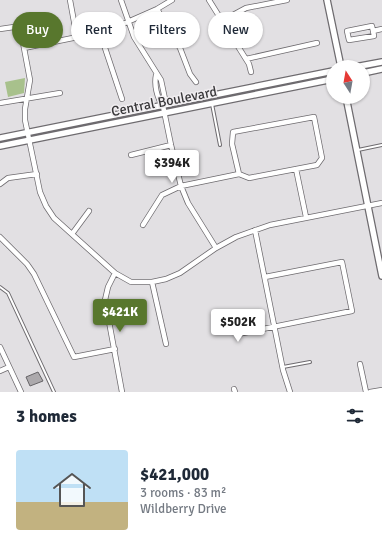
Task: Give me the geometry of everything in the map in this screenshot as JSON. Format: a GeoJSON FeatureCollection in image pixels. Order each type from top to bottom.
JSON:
{"type":"FeatureCollection","features":[{"type":"Feature","properties":{"kind":"street"},"geometry":{"type":"LineString","coordinates":[[70,0],[72,12]]}},
{"type":"Feature","properties":{"kind":"street"},"geometry":{"type":"LineString","coordinates":[[121,0],[134,37],[152,64],[156,75],[155,81],[158,100],[163,106],[181,186],[188,203],[216,248]]}},
{"type":"Feature","properties":{"kind":"street"},"geometry":{"type":"LineString","coordinates":[[128,22],[172,0]]}},
{"type":"Feature","properties":{"kind":"street"},"geometry":{"type":"LineString","coordinates":[[209,0],[216,12]]}},
{"type":"Feature","properties":{"kind":"street"},"geometry":{"type":"LineString","coordinates":[[239,12],[246,8],[287,0]]}},
{"type":"Feature","properties":{"kind":"street"},"geometry":{"type":"LineString","coordinates":[[327,0],[340,60]]}},
{"type":"Feature","properties":{"kind":"street"},"geometry":{"type":"LineString","coordinates":[[156,9],[180,48],[190,74],[196,82]]}},
{"type":"Feature","properties":{"kind":"street"},"geometry":{"type":"LineString","coordinates":[[372,26],[373,31],[374,36],[349,40],[347,31],[372,26]]}},
{"type":"Feature","properties":{"kind":"street"},"geometry":{"type":"LineString","coordinates":[[0,29],[12,27]]}},
{"type":"Feature","properties":{"kind":"street"},"geometry":{"type":"LineString","coordinates":[[373,31],[382,30]]}},
{"type":"Feature","properties":{"kind":"street"},"geometry":{"type":"LineString","coordinates":[[246,59],[317,43]]}},
{"type":"Feature","properties":{"kind":"street"},"geometry":{"type":"LineString","coordinates":[[24,48],[30,80],[25,114],[40,192],[46,206],[54,218],[115,273],[131,282],[166,280],[180,273],[216,248],[236,237],[270,225],[382,203]]}},
{"type":"Feature","properties":{"kind":"street"},"geometry":{"type":"LineString","coordinates":[[105,48],[122,98]]}},
{"type":"Feature","properties":{"kind":"street"},"geometry":{"type":"LineString","coordinates":[[239,48],[246,59],[251,72]]}},
{"type":"Feature","properties":{"kind":"street"},"geometry":{"type":"LineString","coordinates":[[370,64],[382,62]]}},
{"type":"Feature","properties":{"kind":"street"},"geometry":{"type":"LineString","coordinates":[[370,72],[382,69]]}},
{"type":"Feature","properties":{"kind":"street","name":"Central Boulevard"},"geometry":{"type":"LineString","coordinates":[[0,138],[326,72]]}},
{"type":"Feature","properties":{"kind":"street","name":"Central Boulevard"},"geometry":{"type":"LineString","coordinates":[[0,146],[326,80]]}},
{"type":"Feature","properties":{"kind":"street"},"geometry":{"type":"LineString","coordinates":[[0,103],[60,93]]}},
{"type":"Feature","properties":{"kind":"street"},"geometry":{"type":"LineString","coordinates":[[347,104],[382,276]]}},
{"type":"Feature","properties":{"kind":"street"},"geometry":{"type":"LineString","coordinates":[[143,225],[162,195],[181,186],[239,174],[250,178],[318,165],[322,158],[314,117],[233,132],[232,144],[239,174]]}},
{"type":"Feature","properties":{"kind":"street"},"geometry":{"type":"LineString","coordinates":[[131,154],[171,144]]}},
{"type":"Feature","properties":{"kind":"street"},"geometry":{"type":"LineString","coordinates":[[296,169],[306,217]]}},
{"type":"Feature","properties":{"kind":"street"},"geometry":{"type":"LineString","coordinates":[[0,184],[8,178],[37,174]]}},
{"type":"Feature","properties":{"kind":"street"},"geometry":{"type":"LineString","coordinates":[[72,234],[89,211]]}},
{"type":"Feature","properties":{"kind":"street"},"geometry":{"type":"LineString","coordinates":[[256,230],[282,367],[290,392]]}},
{"type":"Feature","properties":{"kind":"street"},"geometry":{"type":"LineString","coordinates":[[0,238],[27,264],[34,274],[74,357],[115,349]]}},
{"type":"Feature","properties":{"kind":"street"},"geometry":{"type":"LineString","coordinates":[[215,314],[227,329],[238,334],[352,311],[342,262],[265,277]]}},
{"type":"Feature","properties":{"kind":"street"},"geometry":{"type":"LineString","coordinates":[[115,273],[108,287],[105,300],[122,392]]}},
{"type":"Feature","properties":{"kind":"street"},"geometry":{"type":"LineString","coordinates":[[152,282],[166,344]]}},
{"type":"Feature","properties":{"kind":"street"},"geometry":{"type":"LineString","coordinates":[[0,347],[21,392]]}},
{"type":"Feature","properties":{"kind":"street"},"geometry":{"type":"LineString","coordinates":[[360,364],[366,392]]}},
{"type":"Feature","properties":{"kind":"street"},"geometry":{"type":"LineString","coordinates":[[0,371],[9,367]]}},
{"type":"Feature","properties":{"kind":"street"},"geometry":{"type":"LineString","coordinates":[[370,392],[382,390]]}},
{"type":"Feature","properties":{"kind":"lane"},"geometry":{"type":"LineString","coordinates":[[212,103],[220,146]]}},
{"type":"Feature","properties":{"kind":"lane"},"geometry":{"type":"LineString","coordinates":[[357,151],[382,145]]}},
{"type":"Feature","properties":{"kind":"lane"},"geometry":{"type":"LineString","coordinates":[[0,287],[8,293],[54,392]]}},
{"type":"Feature","properties":{"kind":"lane"},"geometry":{"type":"LineString","coordinates":[[282,367],[310,362]]}},
{"type":"Feature","properties":{"kind":"green space"},"geometry":{"type":"Polygon","coordinates":[[[25,78],[24,93],[8,97],[5,82],[25,78]]]}},
{"type":"Feature","properties":{"kind":"building"},"geometry":{"type":"Polygon","coordinates":[[[38,372],[43,381],[30,386],[26,377],[38,372]]]}}]}
